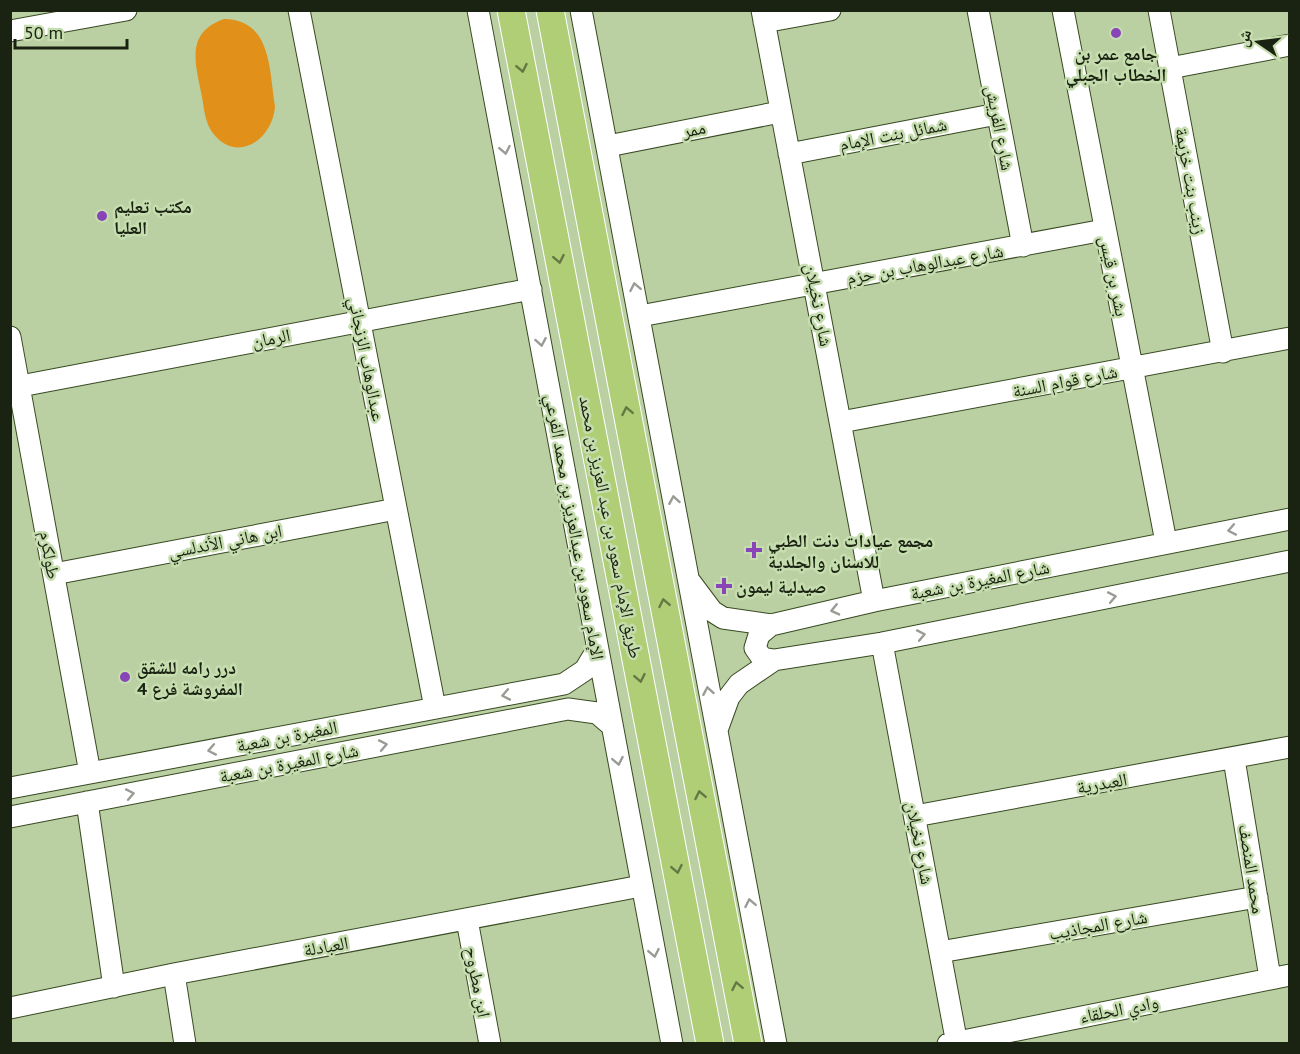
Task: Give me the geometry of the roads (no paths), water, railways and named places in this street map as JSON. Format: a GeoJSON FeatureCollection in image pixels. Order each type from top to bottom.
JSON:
{"type":"FeatureCollection","features":[{"type":"Feature","properties":{"kind":"main road","name":"طريق الإمام سعود بن عبد العزيز بن محمد"},"geometry":{"type":"LineString","coordinates":[[511,10],[710,1044]]}},
{"type":"Feature","properties":{"kind":"main road","name":"طريق الإمام سعود بن عبد العزيز بن محمد"},"geometry":{"type":"LineString","coordinates":[[550,10],[748,1044]]}},
{"type":"Feature","properties":{"kind":"street"},"geometry":{"type":"LineString","coordinates":[[10,31],[126,10]]}},
{"type":"Feature","properties":{"kind":"street","name":"عبدالوهاب الزنجاني"},"geometry":{"type":"LineString","coordinates":[[299,10],[435,708]]}},
{"type":"Feature","properties":{"kind":"street","name":"الإمام سعود بن عبدالعزيز بن محمد الفرعي"},"geometry":{"type":"LineString","coordinates":[[478,10],[672,1044]]}},
{"type":"Feature","properties":{"kind":"street"},"geometry":{"type":"LineString","coordinates":[[581,10],[776,1044]]}},
{"type":"Feature","properties":{"kind":"street"},"geometry":{"type":"LineString","coordinates":[[763,16],[830,10]]}},
{"type":"Feature","properties":{"kind":"street","name":"شارع الفريش"},"geometry":{"type":"LineString","coordinates":[[978,10],[1023,246]]}},
{"type":"Feature","properties":{"kind":"street","name":"بشر بن قيس"},"geometry":{"type":"LineString","coordinates":[[1063,10],[1166,542]]}},
{"type":"Feature","properties":{"kind":"street","name":"زينب بنت خزيمة"},"geometry":{"type":"LineString","coordinates":[[1159,10],[1223,352]]}},
{"type":"Feature","properties":{"kind":"street","name":"شارع نخيلان"},"geometry":{"type":"LineString","coordinates":[[763,16],[874,601]]}},
{"type":"Feature","properties":{"kind":"street"},"geometry":{"type":"LineString","coordinates":[[1170,68],[1290,45]]}},
{"type":"Feature","properties":{"kind":"street","name":"ممر"},"geometry":{"type":"LineString","coordinates":[[608,147],[780,112]]}},
{"type":"Feature","properties":{"kind":"street","name":"شمائل بنت الإمام"},"geometry":{"type":"LineString","coordinates":[[789,154],[997,114]]}},
{"type":"Feature","properties":{"kind":"street","name":"شارع عبدالوهاب بن حزم"},"geometry":{"type":"LineString","coordinates":[[640,316],[1104,230]]}},
{"type":"Feature","properties":{"kind":"street","name":"الرمان"},"geometry":{"type":"LineString","coordinates":[[15,387],[531,289]]}},
{"type":"Feature","properties":{"kind":"street","name":"طولكرم"},"geometry":{"type":"LineString","coordinates":[[10,337],[15,387],[54,574],[90,773]]}},
{"type":"Feature","properties":{"kind":"street","name":"شارع قوام السنة"},"geometry":{"type":"LineString","coordinates":[[841,422],[1290,338]]}},
{"type":"Feature","properties":{"kind":"street","name":"ابن هاني الأندلسي"},"geometry":{"type":"LineString","coordinates":[[54,574],[396,509]]}},
{"type":"Feature","properties":{"kind":"street","name":"شارع المغيرة بن شعبة"},"geometry":{"type":"LineString","coordinates":[[688,578],[712,611],[723,618],[771,625],[874,601],[1290,519]]}},
{"type":"Feature","properties":{"kind":"street"},"geometry":{"type":"LineString","coordinates":[[771,625],[759,635],[755,648],[762,658],[774,660],[882,643],[1290,561]]}},
{"type":"Feature","properties":{"kind":"street","name":"شارع نخيلان"},"geometry":{"type":"LineString","coordinates":[[882,643],[940,952],[954,1043]]}},
{"type":"Feature","properties":{"kind":"street"},"geometry":{"type":"LineString","coordinates":[[568,709],[573,693],[564,684],[585,670],[597,650]]}},
{"type":"Feature","properties":{"kind":"street"},"geometry":{"type":"LineString","coordinates":[[716,734],[729,697],[739,684],[774,660]]}},
{"type":"Feature","properties":{"kind":"street","name":"المغيرة بن شعبة"},"geometry":{"type":"LineString","coordinates":[[10,788],[564,684]]}},
{"type":"Feature","properties":{"kind":"street","name":"شارع المغيرة بن شعبة"},"geometry":{"type":"LineString","coordinates":[[10,817],[568,709],[597,712],[611,725]]}},
{"type":"Feature","properties":{"kind":"street","name":"العبدرية"},"geometry":{"type":"LineString","coordinates":[[915,816],[1290,747]]}},
{"type":"Feature","properties":{"kind":"street","name":"محمد المنصف"},"geometry":{"type":"LineString","coordinates":[[1234,759],[1257,897],[1280,976]]}},
{"type":"Feature","properties":{"kind":"street"},"geometry":{"type":"LineString","coordinates":[[87,802],[114,987]]}},
{"type":"Feature","properties":{"kind":"street","name":"العبادلة"},"geometry":{"type":"LineString","coordinates":[[10,1008],[174,974],[641,886]]}},
{"type":"Feature","properties":{"kind":"street","name":"شارع المجاذيب"},"geometry":{"type":"LineString","coordinates":[[940,952],[1257,897]]}},
{"type":"Feature","properties":{"kind":"street","name":"ابن مطروح"},"geometry":{"type":"LineString","coordinates":[[467,920],[490,1044]]}},
{"type":"Feature","properties":{"kind":"street"},"geometry":{"type":"LineString","coordinates":[[174,974],[185,1044]]}},
{"type":"Feature","properties":{"kind":"street","name":"وادي الحلقاء"},"geometry":{"type":"LineString","coordinates":[[954,1043],[1280,976]]}},
{"type":"Feature","properties":{"kind":"place","name":"جامع عمر بن الخطاب الجبلي"},"geometry":{"type":"Point","coordinates":[1116,33]}},
{"type":"Feature","properties":{"kind":"place","name":"مكتب تعليم العليا"},"geometry":{"type":"Point","coordinates":[102,216]}},
{"type":"Feature","properties":{"kind":"place","name":"مجمع عيادات دنت الطبي للاسنان والجلدية"},"geometry":{"type":"Point","coordinates":[754,550]}},
{"type":"Feature","properties":{"kind":"place","name":"صيدلية ليمون"},"geometry":{"type":"Point","coordinates":[724,586]}},
{"type":"Feature","properties":{"kind":"place","name":"درر رامه للشقق المفروشة فرع 4"},"geometry":{"type":"Point","coordinates":[125,677]}}]}
